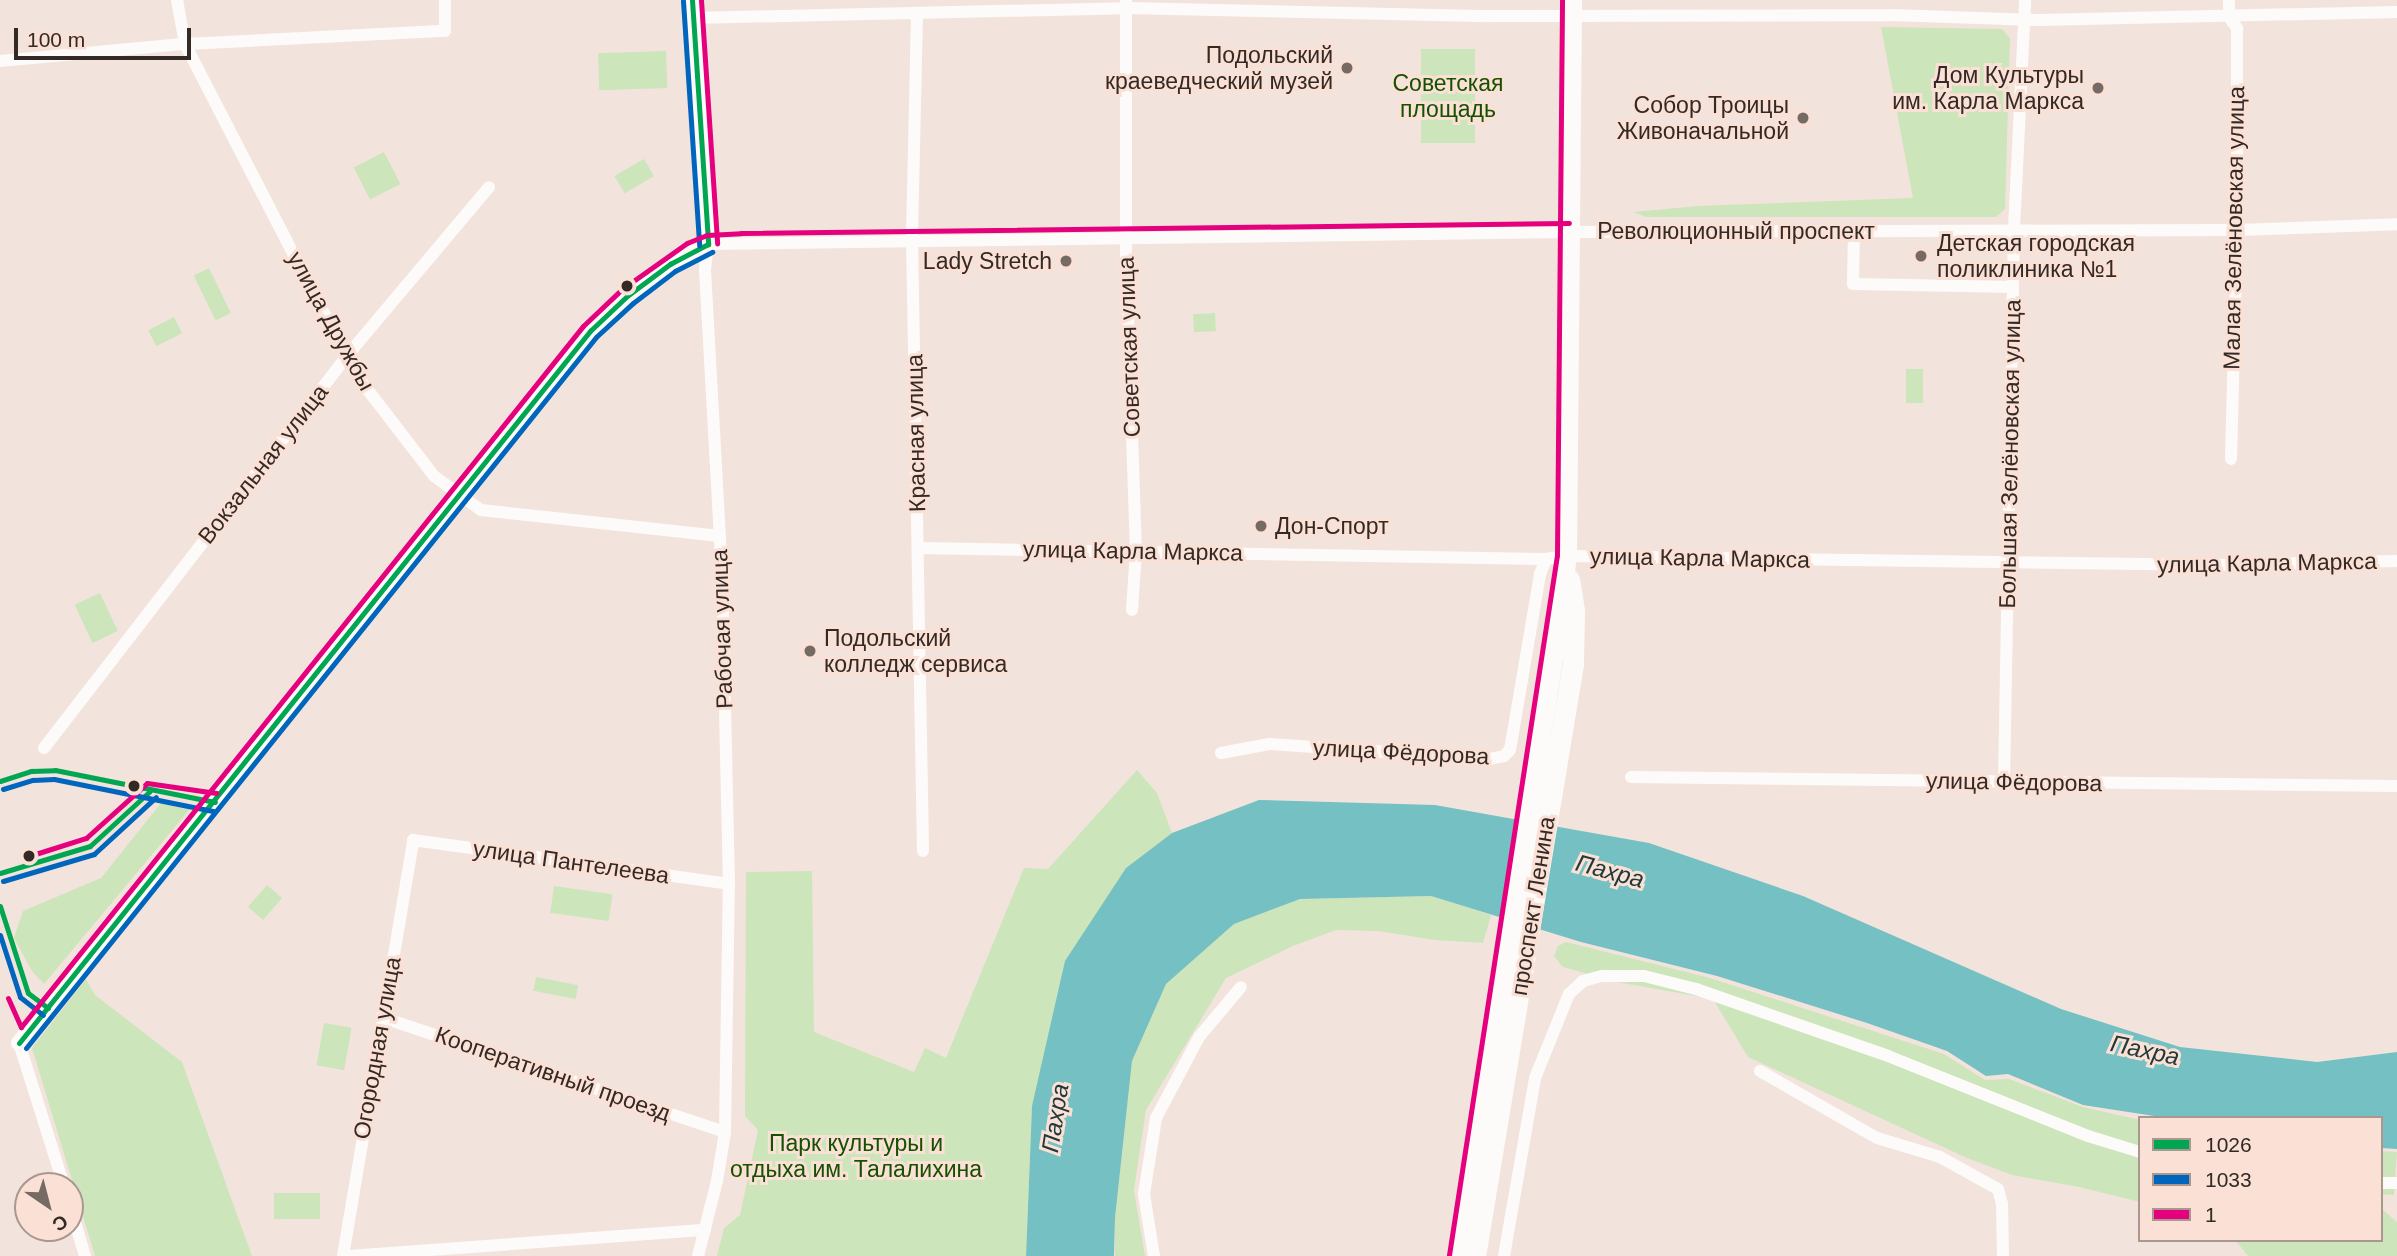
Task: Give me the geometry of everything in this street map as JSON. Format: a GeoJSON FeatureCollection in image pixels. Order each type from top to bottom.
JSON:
{"type":"FeatureCollection","features":[{"type":"Feature","properties":{"kind":"main road","name":"проспект Ленина"},"geometry":{"type":"LineString","coordinates":[[1475,1256],[1490,1106],[1551,665],[1569,232],[1570,7]]}},
{"type":"Feature","properties":{"kind":"main road","name":"проспект Ленина"},"geometry":{"type":"LineString","coordinates":[[1458,1256],[1490,1106],[1573,664],[1574,610],[1556,557]]}},
{"type":"Feature","properties":{"kind":"street","name":"улица Дружбы"},"geometry":{"type":"LineString","coordinates":[[177,0],[185,44],[354,372],[434,476],[481,510],[720,536]]}},
{"type":"Feature","properties":{"kind":"street"},"geometry":{"type":"LineString","coordinates":[[0,61],[185,44],[445,31],[445,0]]}},
{"type":"Feature","properties":{"kind":"street","name":"Рабочая улица"},"geometry":{"type":"LineString","coordinates":[[692,0],[708,244],[705,269],[720,536],[729,884],[725,1132],[698,1256]]}},
{"type":"Feature","properties":{"kind":"street","name":"Большая Зелёновская улица"},"geometry":{"type":"LineString","coordinates":[[2004,783],[2014,229],[2025,0]]}},
{"type":"Feature","properties":{"kind":"street","name":"Малая Зелёновская улица"},"geometry":{"type":"LineString","coordinates":[[2229,0],[2229,18],[2237,28],[2237,230],[2231,459]]}},
{"type":"Feature","properties":{"kind":"street"},"geometry":{"type":"LineString","coordinates":[[692,18],[917,15],[1126,4],[1489,16],[1570,7],[2024,19],[2229,18],[2397,12]]}},
{"type":"Feature","properties":{"kind":"street","name":"Советская улица"},"geometry":{"type":"LineString","coordinates":[[1126,4],[1126,236],[1136,551],[1132,610]]}},
{"type":"Feature","properties":{"kind":"street","name":"Красная улица"},"geometry":{"type":"LineString","coordinates":[[917,15],[912,239],[923,851]]}},
{"type":"Feature","properties":{"kind":"street","name":"Вокзальная улица"},"geometry":{"type":"LineString","coordinates":[[44,748],[346,356],[489,187]]}},
{"type":"Feature","properties":{"kind":"street","name":"Революционный проспект"},"geometry":{"type":"LineString","coordinates":[[19,1043],[604,316],[670,264],[708,244],[1126,236],[2014,229],[2237,230],[2397,224]]}},
{"type":"Feature","properties":{"kind":"street"},"geometry":{"type":"LineString","coordinates":[[1854,230],[1853,285],[2013,287]]}},
{"type":"Feature","properties":{"kind":"street","name":"улица Карла Маркса"},"geometry":{"type":"LineString","coordinates":[[919,548],[2218,565],[2397,561]]}},
{"type":"Feature","properties":{"kind":"street","name":"улица Фёдорова"},"geometry":{"type":"LineString","coordinates":[[1221,753],[1269,744],[1490,759],[1504,756],[1510,750],[1540,574],[1556,557]]}},
{"type":"Feature","properties":{"kind":"street","name":"улица Фёдорова"},"geometry":{"type":"LineString","coordinates":[[1631,777],[2397,786]]}},
{"type":"Feature","properties":{"kind":"street","name":"улица Пантелеева"},"geometry":{"type":"LineString","coordinates":[[413,841],[729,884]]}},
{"type":"Feature","properties":{"kind":"street","name":"Огородная улица"},"geometry":{"type":"LineString","coordinates":[[342,1256],[413,841]]}},
{"type":"Feature","properties":{"kind":"street"},"geometry":{"type":"LineString","coordinates":[[1504,1256],[1535,1078],[1569,994],[1583,981],[1602,976],[1644,976],[1696,989],[1888,1056],[2076,1131],[2138,1151]]}},
{"type":"Feature","properties":{"kind":"street"},"geometry":{"type":"LineString","coordinates":[[1154,1256],[1144,1194],[1156,1118],[1199,1037],[1241,987]]}},
{"type":"Feature","properties":{"kind":"street","name":"Кооперативный проезд"},"geometry":{"type":"LineString","coordinates":[[382,1017],[725,1132]]}},
{"type":"Feature","properties":{"kind":"street"},"geometry":{"type":"LineString","coordinates":[[19,1043],[60,1172]]}},
{"type":"Feature","properties":{"kind":"street"},"geometry":{"type":"LineString","coordinates":[[1760,1071],[1877,1138],[1940,1157],[1998,1189],[2002,1204],[2003,1256]]}},
{"type":"Feature","properties":{"kind":"street"},"geometry":{"type":"LineString","coordinates":[[349,1256],[705,1230]]}},
{"type":"Feature","properties":{"kind":"green space"},"geometry":{"type":"Polygon","coordinates":[[[1881,27],[2002,29],[2010,38],[2005,209],[1996,217],[1646,217],[1633,212],[1698,206],[1913,198],[1881,27]]]}},
{"type":"Feature","properties":{"kind":"green space","name":"Советская площадь"},"geometry":{"type":"Polygon","coordinates":[[[1421,49],[1475,49],[1475,143],[1421,143],[1421,49]]]}},
{"type":"Feature","properties":{"kind":"green space"},"geometry":{"type":"Polygon","coordinates":[[[666,51],[667,88],[599,90],[598,53],[666,51]]]}},
{"type":"Feature","properties":{"kind":"green space"},"geometry":{"type":"Polygon","coordinates":[[[384,152],[400,184],[370,200],[354,167],[384,152]]]}},
{"type":"Feature","properties":{"kind":"green space"},"geometry":{"type":"Polygon","coordinates":[[[644,159],[654,176],[625,193],[615,176],[644,159]]]}},
{"type":"Feature","properties":{"kind":"green space"},"geometry":{"type":"Polygon","coordinates":[[[209,268],[231,313],[216,320],[194,275],[209,268]]]}},
{"type":"Feature","properties":{"kind":"green space"},"geometry":{"type":"Polygon","coordinates":[[[1215,313],[1216,331],[1194,332],[1193,314],[1215,313]]]}},
{"type":"Feature","properties":{"kind":"green space"},"geometry":{"type":"Polygon","coordinates":[[[174,317],[182,333],[156,346],[148,330],[174,317]]]}},
{"type":"Feature","properties":{"kind":"green space"},"geometry":{"type":"Polygon","coordinates":[[[1906,369],[1923,369],[1923,403],[1906,403],[1906,369]]]}},
{"type":"Feature","properties":{"kind":"green space"},"geometry":{"type":"Polygon","coordinates":[[[100,593],[118,631],[92,643],[75,605],[100,593]]]}},
{"type":"Feature","properties":{"kind":"green space","name":"Парк культуры и отдыха им. Талалихина"},"geometry":{"type":"Polygon","coordinates":[[[1137,770],[1157,793],[1172,833],[1126,868],[1032,1106],[1026,1256],[717,1256],[724,1228],[740,1215],[758,1130],[745,1116],[746,872],[812,871],[814,1032],[914,1072],[925,1048],[946,1058],[1024,868],[1048,869],[1137,770]]]}},
{"type":"Feature","properties":{"kind":"green space"},"geometry":{"type":"Polygon","coordinates":[[[161,803],[190,809],[44,984],[32,971],[14,938],[23,911],[101,878],[161,803]]]}},
{"type":"Feature","properties":{"kind":"green space"},"geometry":{"type":"Polygon","coordinates":[[[267,885],[282,898],[263,920],[248,907],[267,885]]]}},
{"type":"Feature","properties":{"kind":"green space"},"geometry":{"type":"Polygon","coordinates":[[[554,886],[612,894],[609,921],[550,913],[554,886]]]}},
{"type":"Feature","properties":{"kind":"green space"},"geometry":{"type":"Polygon","coordinates":[[[1431,896],[1491,915],[1483,943],[1435,940],[1378,931],[1336,930],[1293,946],[1226,978],[1146,1110],[1134,1190],[1145,1256],[1115,1256],[1115,1218],[1132,1061],[1166,984],[1234,924],[1298,899],[1431,896]]]}},
{"type":"Feature","properties":{"kind":"green space"},"geometry":{"type":"Polygon","coordinates":[[[1566,942],[1710,978],[1944,1054],[1985,1080],[2009,1079],[2083,1107],[2138,1120],[2138,1202],[2012,1175],[1967,1158],[1748,1057],[1713,999],[1617,982],[1563,967],[1554,956],[1558,946],[1566,942]]]}},
{"type":"Feature","properties":{"kind":"green space"},"geometry":{"type":"Polygon","coordinates":[[[536,977],[578,985],[576,999],[533,991],[536,977]]]}},
{"type":"Feature","properties":{"kind":"green space"},"geometry":{"type":"Polygon","coordinates":[[[86,979],[95,995],[182,1062],[252,1256],[95,1256],[84,1220],[84,1172],[70,1172],[32,1048],[86,979]]]}},
{"type":"Feature","properties":{"kind":"green space"},"geometry":{"type":"Polygon","coordinates":[[[324,1023],[352,1028],[344,1070],[317,1065],[324,1023]]]}},
{"type":"Feature","properties":{"kind":"green space"},"geometry":{"type":"Polygon","coordinates":[[[2383,1151],[2397,1152],[2394,1195],[2383,1194],[2383,1151]]]}},
{"type":"Feature","properties":{"kind":"green space"},"geometry":{"type":"Polygon","coordinates":[[[274,1193],[320,1193],[320,1219],[274,1219],[274,1193]]]}},
{"type":"Feature","properties":{"kind":"green space"},"geometry":{"type":"Polygon","coordinates":[[[2383,1210],[2397,1222],[2397,1256],[2248,1256],[2237,1242],[2383,1242],[2383,1210]]]}},
{"type":"Feature","properties":{"kind":"water","name":"Пахра"},"geometry":{"type":"Polygon","coordinates":[[[1259,800],[1435,805],[1649,843],[1803,896],[2061,1009],[2180,1047],[2317,1062],[2397,1052],[2397,1149],[2383,1148],[2383,1116],[2154,1116],[2083,1105],[2008,1074],[1986,1076],[1947,1051],[1867,1023],[1717,976],[1581,942],[1431,896],[1300,899],[1234,924],[1166,984],[1132,1061],[1115,1218],[1114,1256],[1026,1256],[1032,1106],[1065,961],[1126,868],[1172,833],[1259,800]]]}},
{"type":"Feature","properties":{"kind":"transit line","name":"1026"},"geometry":{"type":"LineString","coordinates":[[692,0],[708,244]]}},
{"type":"Feature","properties":{"kind":"transit line","name":"1"},"geometry":{"type":"LineString","coordinates":[[701,0],[717,243]]}},
{"type":"Feature","properties":{"kind":"transit line","name":"1"},"geometry":{"type":"LineString","coordinates":[[1449,1255],[1557,555],[1562,0]]}},
{"type":"Feature","properties":{"kind":"transit line","name":"1033"},"geometry":{"type":"LineString","coordinates":[[683,1],[699,245]]}},
{"type":"Feature","properties":{"kind":"transit line","name":"1"},"geometry":{"type":"LineString","coordinates":[[8,998],[21,1027],[583,326],[622,289],[687,243],[707,235],[741,233],[1569,223]]}},
{"type":"Feature","properties":{"kind":"transit line","name":"1026"},"geometry":{"type":"LineString","coordinates":[[19,1043],[590,331],[627,296],[670,264],[708,244]]}},
{"type":"Feature","properties":{"kind":"transit line","name":"1033"},"geometry":{"type":"LineString","coordinates":[[26,1048],[596,337],[633,303],[675,271],[712,252]]}},
{"type":"Feature","properties":{"kind":"transit line","name":"1026"},"geometry":{"type":"LineString","coordinates":[[0,781],[31,771],[55,770],[215,802]]}},
{"type":"Feature","properties":{"kind":"transit line","name":"1033"},"geometry":{"type":"LineString","coordinates":[[3,789],[33,780],[54,779],[213,811]]}},
{"type":"Feature","properties":{"kind":"transit line","name":"1"},"geometry":{"type":"LineString","coordinates":[[29,856],[86,838],[147,783],[216,793]]}},
{"type":"Feature","properties":{"kind":"transit line","name":"1026"},"geometry":{"type":"LineString","coordinates":[[0,873],[90,846],[150,791]]}},
{"type":"Feature","properties":{"kind":"transit line","name":"1033"},"geometry":{"type":"LineString","coordinates":[[3,881],[94,854],[156,797]]}},
{"type":"Feature","properties":{"kind":"transit line","name":"1026"},"geometry":{"type":"LineString","coordinates":[[0,906],[28,993],[48,1008]]}},
{"type":"Feature","properties":{"kind":"transit line","name":"1033"},"geometry":{"type":"LineString","coordinates":[[0,935],[20,997],[43,1015]]}},
{"type":"Feature","properties":{"kind":"place","name":"Подольский краеведческий музей"},"geometry":{"type":"Point","coordinates":[1347,68]}},
{"type":"Feature","properties":{"kind":"place","name":"Дом Культуры им. Карла Маркса"},"geometry":{"type":"Point","coordinates":[2098,88]}},
{"type":"Feature","properties":{"kind":"place","name":"Собор Троицы Живоначальной"},"geometry":{"type":"Point","coordinates":[1803,118]}},
{"type":"Feature","properties":{"kind":"place","name":"Детская городская поликлиника №1"},"geometry":{"type":"Point","coordinates":[1921,256]}},
{"type":"Feature","properties":{"kind":"place","name":"Lady Stretch"},"geometry":{"type":"Point","coordinates":[1066,261]}},
{"type":"Feature","properties":{"kind":"place","name":"Дон-Спорт"},"geometry":{"type":"Point","coordinates":[1261,526]}},
{"type":"Feature","properties":{"kind":"place","name":"Подольский колледж сервиса"},"geometry":{"type":"Point","coordinates":[810,651]}}]}
